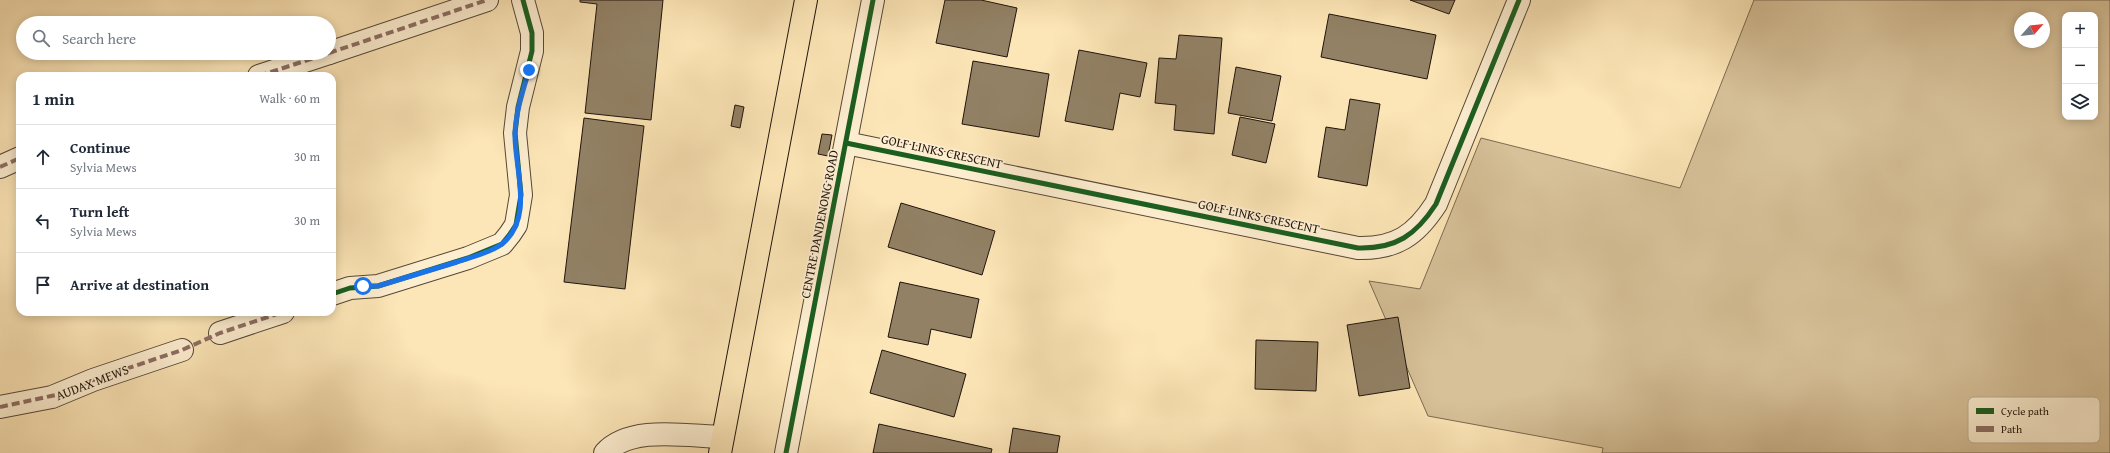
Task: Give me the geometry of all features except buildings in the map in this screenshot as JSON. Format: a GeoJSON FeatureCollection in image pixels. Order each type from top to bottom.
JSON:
{"type":"FeatureCollection","features":[{"type":"Feature","properties":{"kind":"main road"},"geometry":{"type":"LineString","coordinates":[[721,445],[806,0]]}},
{"type":"Feature","properties":{"kind":"street"},"geometry":{"type":"LineString","coordinates":[[336,51],[488,0]]}},
{"type":"Feature","properties":{"kind":"street"},"geometry":{"type":"LineString","coordinates":[[336,293],[350,288],[378,286],[468,258],[502,244],[510,234],[516,224],[521,195],[515,133],[532,50],[532,33],[523,0]]}},
{"type":"Feature","properties":{"kind":"street","name":"CENTRE DANDENONG ROAD"},"geometry":{"type":"LineString","coordinates":[[786,453],[873,0]]}},
{"type":"Feature","properties":{"kind":"street","name":"GOLF LINKS CRESCENT"},"geometry":{"type":"LineString","coordinates":[[846,143],[1358,248],[1383,248],[1412,234],[1425,222],[1436,204],[1519,0]]}},
{"type":"Feature","properties":{"kind":"street"},"geometry":{"type":"LineString","coordinates":[[272,72],[308,60]]}},
{"type":"Feature","properties":{"kind":"street"},"geometry":{"type":"LineString","coordinates":[[0,167],[16,160]]}},
{"type":"Feature","properties":{"kind":"street"},"geometry":{"type":"LineString","coordinates":[[220,333],[271,316]]}},
{"type":"Feature","properties":{"kind":"street","name":"AUDAX MEWS"},"geometry":{"type":"LineString","coordinates":[[0,407],[52,397],[93,380],[182,350]]}},
{"type":"Feature","properties":{"kind":"street"},"geometry":{"type":"LineString","coordinates":[[605,453],[611,447],[626,438],[642,434],[721,445]]}},
{"type":"Feature","properties":{"kind":"shaded area"},"geometry":{"type":"Polygon","coordinates":[[[1754,0],[2110,0],[2110,453],[1602,453],[1603,448],[1428,416],[1369,281],[1420,289],[1481,138],[1680,188],[1754,0]]]}},
{"type":"Feature","properties":{"kind":"marked path"},"geometry":{"type":"LineString","coordinates":[[336,51],[487,0]]}},
{"type":"Feature","properties":{"kind":"marked path"},"geometry":{"type":"LineString","coordinates":[[271,72],[308,60]]}},
{"type":"Feature","properties":{"kind":"marked path"},"geometry":{"type":"LineString","coordinates":[[0,167],[16,160]]}},
{"type":"Feature","properties":{"kind":"marked path"},"geometry":{"type":"LineString","coordinates":[[0,407],[65,393],[93,380],[182,350],[220,333],[271,316]]}},
{"type":"Feature","properties":{"kind":"cycle path"},"geometry":{"type":"LineString","coordinates":[[336,293],[350,288],[378,286],[468,258],[502,244],[516,225],[521,195],[515,133],[518,107],[532,51],[532,33],[523,0]]}},
{"type":"Feature","properties":{"kind":"cycle path"},"geometry":{"type":"LineString","coordinates":[[786,453],[873,0]]}},
{"type":"Feature","properties":{"kind":"cycle path"},"geometry":{"type":"LineString","coordinates":[[846,143],[1358,248],[1383,246],[1394,243],[1413,232],[1436,204],[1519,0]]}},
{"type":"Feature","properties":{"kind":"route"},"geometry":{"type":"LineString","coordinates":[[363,286],[378,286],[492,250],[502,244],[510,234],[516,224],[521,195],[515,133],[518,107],[529,70]]}}]}
